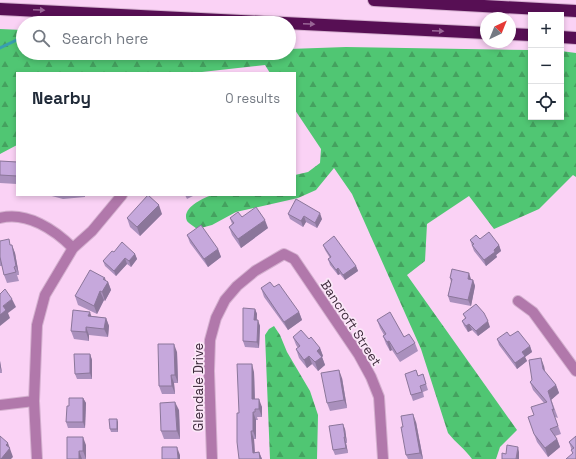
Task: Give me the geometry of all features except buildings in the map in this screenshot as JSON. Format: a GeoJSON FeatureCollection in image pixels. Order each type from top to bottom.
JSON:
{"type":"FeatureCollection","features":[{"type":"Feature","properties":{"kind":"highway"},"geometry":{"type":"LineString","coordinates":[[374,0],[576,10]]}},
{"type":"Feature","properties":{"kind":"highway"},"geometry":{"type":"LineString","coordinates":[[0,8],[156,16]]}},
{"type":"Feature","properties":{"kind":"highway"},"geometry":{"type":"LineString","coordinates":[[296,23],[480,33]]}},
{"type":"Feature","properties":{"kind":"highway"},"geometry":{"type":"LineString","coordinates":[[516,34],[528,35]]}},
{"type":"Feature","properties":{"kind":"highway"},"geometry":{"type":"LineString","coordinates":[[564,37],[576,38]]}},
{"type":"Feature","properties":{"kind":"street"},"geometry":{"type":"LineString","coordinates":[[37,459],[34,401],[37,325],[45,295],[73,248],[92,230],[121,196]]}},
{"type":"Feature","properties":{"kind":"street"},"geometry":{"type":"LineString","coordinates":[[0,218],[11,215],[28,219],[48,228],[73,248]]}},
{"type":"Feature","properties":{"kind":"street","name":"Glendale Drive"},"geometry":{"type":"LineString","coordinates":[[212,459],[209,371],[210,340],[216,318],[225,300],[255,271],[284,254],[287,256]]}},
{"type":"Feature","properties":{"kind":"street","name":"Bancroft Street"},"geometry":{"type":"LineString","coordinates":[[287,256],[294,259],[359,355],[371,377],[379,397],[383,459]]}},
{"type":"Feature","properties":{"kind":"street"},"geometry":{"type":"LineString","coordinates":[[518,301],[533,312],[576,371]]}},
{"type":"Feature","properties":{"kind":"street"},"geometry":{"type":"LineString","coordinates":[[0,405],[34,401]]}},
{"type":"Feature","properties":{"kind":"green space"},"geometry":{"type":"Polygon","coordinates":[[[0,29],[16,30],[16,60],[296,60],[296,49],[346,47],[528,50],[528,120],[564,120],[564,51],[576,53],[576,177],[573,175],[539,209],[494,229],[469,196],[427,224],[425,261],[407,275],[517,430],[500,447],[496,459],[472,459],[448,433],[421,349],[352,194],[334,168],[316,190],[298,198],[236,212],[212,225],[197,229],[187,221],[186,216],[190,208],[203,198],[209,196],[296,196],[296,175],[308,172],[320,163],[321,149],[296,112],[296,72],[269,72],[265,65],[202,72],[16,72],[16,146],[0,154],[0,29]]]}},
{"type":"Feature","properties":{"kind":"green space"},"geometry":{"type":"Polygon","coordinates":[[[274,326],[280,335],[287,352],[310,391],[318,415],[317,459],[270,459],[265,335],[269,329],[274,326]]]}},
{"type":"Feature","properties":{"kind":"waterway"},"geometry":{"type":"LineString","coordinates":[[0,48],[16,40]]}}]}
